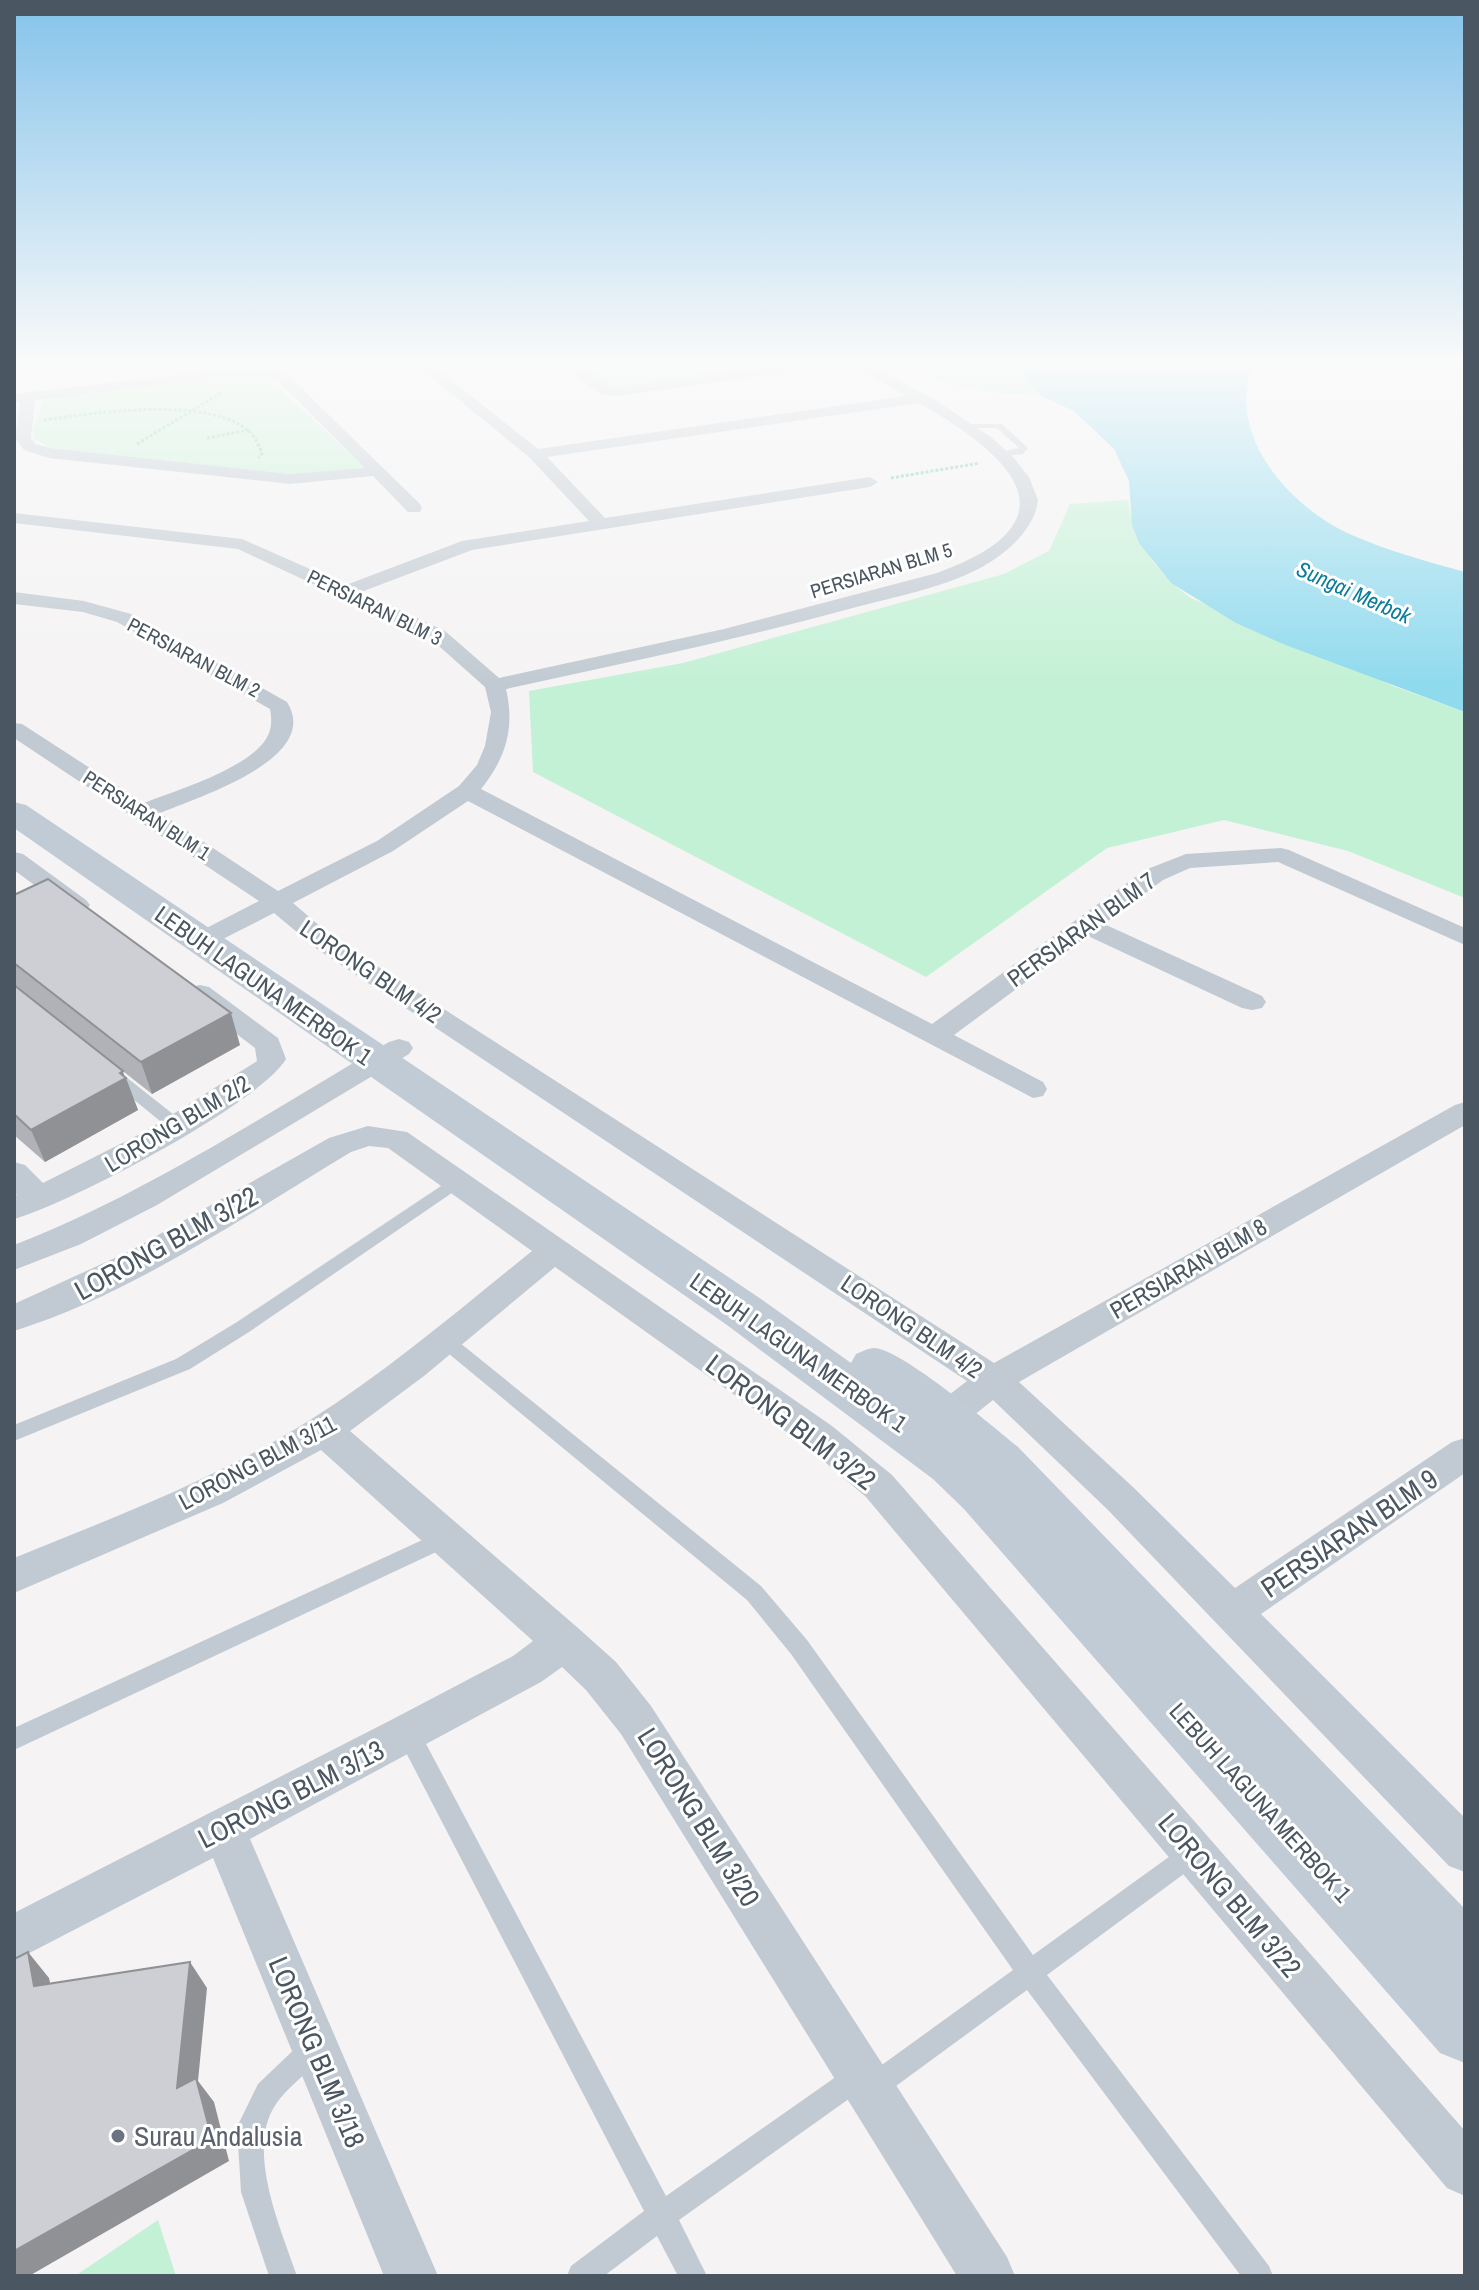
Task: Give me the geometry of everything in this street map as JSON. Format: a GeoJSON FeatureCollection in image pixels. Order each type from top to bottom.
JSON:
{"type":"FeatureCollection","features":[{"type":"Feature","properties":{"kind":"street"},"geometry":{"type":"LineString","coordinates":[[212,471],[304,480],[377,471],[414,508]]}},
{"type":"Feature","properties":{"kind":"street"},"geometry":{"type":"LineString","coordinates":[[551,471],[601,524]]}},
{"type":"Feature","properties":{"kind":"street","name":"PERSIARAN BLM 5"},"geometry":{"type":"LineString","coordinates":[[495,685],[758,628],[971,565],[998,548],[1022,521],[1028,509],[1030,500],[1025,483],[1014,471]]}},
{"type":"Feature","properties":{"kind":"street"},"geometry":{"type":"LineString","coordinates":[[347,591],[468,545],[870,482]]}},
{"type":"Feature","properties":{"kind":"street","name":"PERSIARAN BLM 3"},"geometry":{"type":"LineString","coordinates":[[14,518],[242,544],[438,635],[495,685]]}},
{"type":"Feature","properties":{"kind":"street","name":"PERSIARAN BLM 2"},"geometry":{"type":"LineString","coordinates":[[14,598],[84,607],[124,618],[280,706],[283,721],[279,737],[264,754],[143,812]]}},
{"type":"Feature","properties":{"kind":"street"},"geometry":{"type":"LineString","coordinates":[[200,948],[396,839],[467,791],[487,767],[496,746],[501,712],[495,685]]}},
{"type":"Feature","properties":{"kind":"street","name":"PERSIARAN BLM 1"},"geometry":{"type":"LineString","coordinates":[[14,729],[258,887],[277,904]]}},
{"type":"Feature","properties":{"kind":"street","name":"LEBUH LAGUNA MERBOK 1"},"geometry":{"type":"LineString","coordinates":[[14,784],[200,948]]}},
{"type":"Feature","properties":{"kind":"street"},"geometry":{"type":"LineString","coordinates":[[467,791],[1033,1089]]}},
{"type":"Feature","properties":{"kind":"street","name":"LEBUH LAGUNA MERBOK 1"},"geometry":{"type":"LineString","coordinates":[[14,812],[200,948],[387,1055],[744,1312],[932,1427],[999,1463],[1465,1959]]}},
{"type":"Feature","properties":{"kind":"street","name":"PERSIARAN BLM 7"},"geometry":{"type":"LineString","coordinates":[[934,1036],[1154,875],[1174,864],[1205,858],[1267,855],[1296,859],[1465,937]]}},
{"type":"Feature","properties":{"kind":"street"},"geometry":{"type":"LineString","coordinates":[[14,859],[38,891],[99,921]]}},
{"type":"Feature","properties":{"kind":"street","name":"LORONG BLM 4/2"},"geometry":{"type":"LineString","coordinates":[[277,904],[326,944],[993,1380],[1076,1456],[1465,1850]]}},
{"type":"Feature","properties":{"kind":"street"},"geometry":{"type":"LineString","coordinates":[[1088,926],[1252,1002]]}},
{"type":"Feature","properties":{"kind":"street","name":"LORONG BLM 2/2"},"geometry":{"type":"LineString","coordinates":[[27,1203],[91,1175],[177,1126],[267,1067],[272,1051],[200,948]]}},
{"type":"Feature","properties":{"kind":"street"},"geometry":{"type":"LineString","coordinates":[[14,1258],[70,1236],[146,1197],[387,1055]]}},
{"type":"Feature","properties":{"kind":"street","name":"PERSIARAN BLM 8"},"geometry":{"type":"LineString","coordinates":[[932,1427],[993,1380],[1465,1112]]}},
{"type":"Feature","properties":{"kind":"street","name":"LORONG BLM 3/22"},"geometry":{"type":"LineString","coordinates":[[14,1318],[90,1287],[357,1138],[381,1135],[396,1139],[819,1436],[879,1486],[1465,2170]]}},
{"type":"Feature","properties":{"kind":"street"},"geometry":{"type":"LineString","coordinates":[[14,1173],[27,1203]]}},
{"type":"Feature","properties":{"kind":"street","name":"LORONG BLM 3/11"},"geometry":{"type":"LineString","coordinates":[[14,1576],[238,1478],[324,1430],[553,1251]]}},
{"type":"Feature","properties":{"kind":"street","name":"LEBUH LAGUNA MERBOK 1"},"geometry":{"type":"LineString","coordinates":[[932,1427],[983,1493],[1465,2028]]}},
{"type":"Feature","properties":{"kind":"street","name":"LORONG BLM 3/20"},"geometry":{"type":"LineString","coordinates":[[324,1430],[601,1676],[650,1740],[988,2276]]}},
{"type":"Feature","properties":{"kind":"street","name":"PERSIARAN BLM 9"},"geometry":{"type":"LineString","coordinates":[[1232,1612],[1465,1453]]}},
{"type":"Feature","properties":{"kind":"street","name":"LORONG BLM 3/13"},"geometry":{"type":"LineString","coordinates":[[14,1938],[527,1669],[564,1641]]}},
{"type":"Feature","properties":{"kind":"street","name":"LORONG BLM 3/18"},"geometry":{"type":"LineString","coordinates":[[223,1829],[411,2276]]}},
{"type":"Feature","properties":{"kind":"lane"},"geometry":{"type":"LineString","coordinates":[[107,1070],[177,1126]]}},
{"type":"Feature","properties":{"kind":"lane"},"geometry":{"type":"LineString","coordinates":[[14,1433],[183,1364],[243,1327],[456,1182]]}},
{"type":"Feature","properties":{"kind":"lane"},"geometry":{"type":"LineString","coordinates":[[443,1339],[737,1575],[754,1593],[799,1647],[1030,1973],[1259,2276]]}},
{"type":"Feature","properties":{"kind":"lane"},"geometry":{"type":"LineString","coordinates":[[14,1739],[444,1539]]}},
{"type":"Feature","properties":{"kind":"lane"},"geometry":{"type":"LineString","coordinates":[[408,1733],[693,2276]]}},
{"type":"Feature","properties":{"kind":"lane"},"geometry":{"type":"LineString","coordinates":[[581,2276],[662,2215],[1030,1973],[1193,1853]]}},
{"type":"Feature","properties":{"kind":"lane"},"geometry":{"type":"LineString","coordinates":[[283,2276],[255,2192],[250,2127],[267,2093],[315,2048]]}},
{"type":"Feature","properties":{"kind":"path"},"geometry":{"type":"LineString","coordinates":[[241,474],[244,471]]}},
{"type":"Feature","properties":{"kind":"path"},"geometry":{"type":"LineString","coordinates":[[870,482],[929,471]]}},
{"type":"Feature","properties":{"kind":"green space"},"geometry":{"type":"Polygon","coordinates":[[[262,471],[352,471],[309,476],[262,471]]]}},
{"type":"Feature","properties":{"kind":"green space"},"geometry":{"type":"Polygon","coordinates":[[[1128,500],[1136,530],[1149,556],[1167,578],[1191,598],[1393,686],[1465,712],[1465,898],[1348,851],[1224,820],[1107,848],[926,977],[533,772],[529,691],[683,663],[1004,574],[1049,551],[1070,504],[1128,500]]]}},
{"type":"Feature","properties":{"kind":"green space"},"geometry":{"type":"Polygon","coordinates":[[[158,2220],[176,2276],[75,2276],[158,2220]]]}},
{"type":"Feature","properties":{"kind":"water","name":"Sungai Merbok"},"geometry":{"type":"Polygon","coordinates":[[[1124,471],[1272,471],[1305,505],[1347,533],[1390,550],[1465,572],[1465,712],[1283,644],[1236,623],[1171,583],[1139,543],[1132,525],[1129,481],[1124,471]]]}},
{"type":"Feature","properties":{"kind":"building"},"geometry":{"type":"Polygon","coordinates":[[[48,879],[231,1013],[141,1062],[14,963],[14,895],[48,879]]]}},
{"type":"Feature","properties":{"kind":"building"},"geometry":{"type":"Polygon","coordinates":[[[14,985],[123,1071],[120,1073],[126,1078],[31,1130],[14,1114],[14,985]]]}},
{"type":"Feature","properties":{"kind":"building","name":"Surau Andalusia"},"geometry":{"type":"Polygon","coordinates":[[[28,1952],[34,1986],[190,1962],[177,2088],[196,2078],[212,2139],[14,2251],[14,1959],[28,1952]]]}},
{"type":"Feature","properties":{"kind":"place","name":"Surau Andalusia"},"geometry":{"type":"Point","coordinates":[118,2136]}}]}
